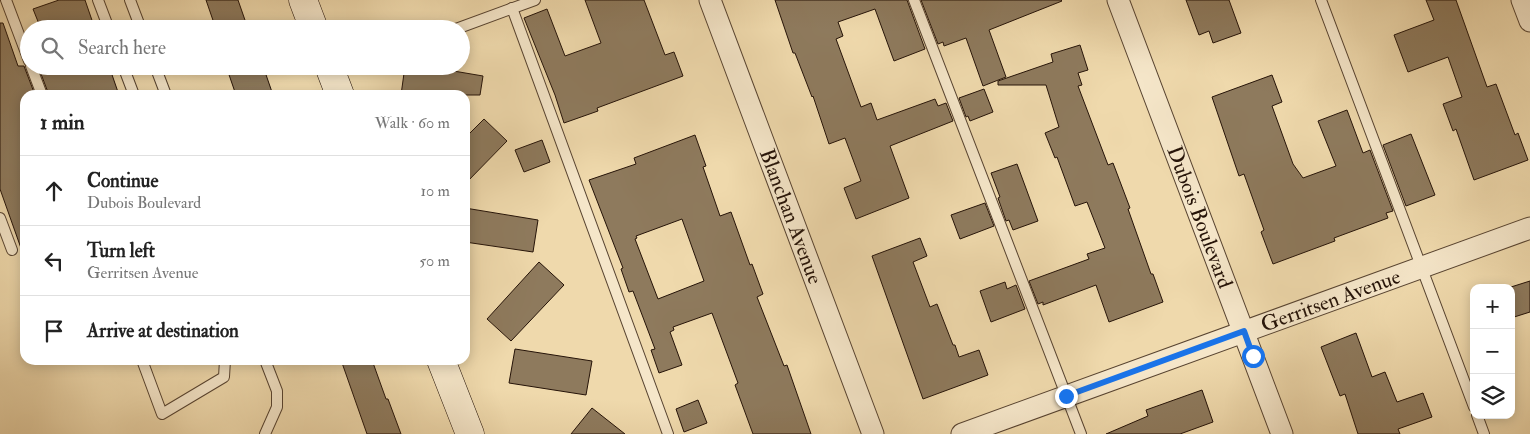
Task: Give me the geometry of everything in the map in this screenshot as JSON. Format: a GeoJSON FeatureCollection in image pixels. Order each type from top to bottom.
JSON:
{"type":"FeatureCollection","features":[{"type":"Feature","properties":{"kind":"main road"},"geometry":{"type":"LineString","coordinates":[[303,0],[311,20]]}},
{"type":"Feature","properties":{"kind":"main road"},"geometry":{"type":"LineString","coordinates":[[443,365],[470,434]]}},
{"type":"Feature","properties":{"kind":"street","name":"Blanchan Avenue"},"geometry":{"type":"LineString","coordinates":[[710,0],[873,434]]}},
{"type":"Feature","properties":{"kind":"street","name":"Dubois Boulevard"},"geometry":{"type":"LineString","coordinates":[[1118,0],[1282,434]]}},
{"type":"Feature","properties":{"kind":"street"},"geometry":{"type":"LineString","coordinates":[[1522,0],[1530,21]]}},
{"type":"Feature","properties":{"kind":"street","name":"Gerritsen Avenue"},"geometry":{"type":"LineString","coordinates":[[962,434],[1530,228]]}},
{"type":"Feature","properties":{"kind":"lane"},"geometry":{"type":"LineString","coordinates":[[6,0],[20,37]]}},
{"type":"Feature","properties":{"kind":"lane"},"geometry":{"type":"LineString","coordinates":[[98,0],[106,20]]}},
{"type":"Feature","properties":{"kind":"lane"},"geometry":{"type":"LineString","coordinates":[[130,0],[138,20]]}},
{"type":"Feature","properties":{"kind":"lane"},"geometry":{"type":"LineString","coordinates":[[470,24],[535,0]]}},
{"type":"Feature","properties":{"kind":"lane"},"geometry":{"type":"LineString","coordinates":[[914,0],[1081,434]]}},
{"type":"Feature","properties":{"kind":"lane"},"geometry":{"type":"LineString","coordinates":[[1321,0],[1470,397]]}},
{"type":"Feature","properties":{"kind":"lane"},"geometry":{"type":"LineString","coordinates":[[512,8],[668,434]]}},
{"type":"Feature","properties":{"kind":"lane"},"geometry":{"type":"LineString","coordinates":[[34,75],[40,90]]}},
{"type":"Feature","properties":{"kind":"lane"},"geometry":{"type":"LineString","coordinates":[[126,75],[132,90]]}},
{"type":"Feature","properties":{"kind":"lane"},"geometry":{"type":"LineString","coordinates":[[158,75],[164,90]]}},
{"type":"Feature","properties":{"kind":"lane"},"geometry":{"type":"LineString","coordinates":[[0,218],[12,250]]}},
{"type":"Feature","properties":{"kind":"lane"},"geometry":{"type":"LineString","coordinates":[[144,365],[162,414],[224,377],[225,365]]}},
{"type":"Feature","properties":{"kind":"lane"},"geometry":{"type":"LineString","coordinates":[[265,434],[277,407],[277,391],[267,365]]}},
{"type":"Feature","properties":{"kind":"lane"},"geometry":{"type":"LineString","coordinates":[[1478,419],[1484,434]]}},
{"type":"Feature","properties":{"kind":"building"},"geometry":{"type":"Polygon","coordinates":[[[59,0],[85,0],[92,20],[37,20],[33,9],[59,0]]]}},
{"type":"Feature","properties":{"kind":"building"},"geometry":{"type":"Polygon","coordinates":[[[206,0],[238,0],[245,20],[213,20],[206,0]]]}},
{"type":"Feature","properties":{"kind":"building"},"geometry":{"type":"Polygon","coordinates":[[[585,0],[644,0],[665,55],[674,52],[683,76],[597,108],[598,111],[564,123],[555,95],[524,18],[547,9],[565,56],[601,43],[585,0]]]}},
{"type":"Feature","properties":{"kind":"building"},"geometry":{"type":"Polygon","coordinates":[[[775,0],[907,0],[925,49],[894,61],[875,9],[838,22],[843,36],[836,39],[861,107],[871,103],[877,120],[935,99],[938,106],[946,103],[953,121],[890,146],[909,198],[856,219],[844,188],[861,181],[845,138],[829,144],[813,96],[795,53],[793,53],[775,0]]]}},
{"type":"Feature","properties":{"kind":"building"},"geometry":{"type":"Polygon","coordinates":[[[921,0],[1062,1],[989,30],[1006,77],[983,86],[966,38],[944,46],[943,42],[938,44],[921,0]]]}},
{"type":"Feature","properties":{"kind":"building"},"geometry":{"type":"Polygon","coordinates":[[[1186,0],[1229,0],[1241,33],[1213,43],[1209,31],[1199,35],[1186,0]]]}},
{"type":"Feature","properties":{"kind":"building"},"geometry":{"type":"Polygon","coordinates":[[[1426,0],[1456,0],[1487,87],[1496,84],[1515,135],[1518,133],[1528,160],[1474,180],[1456,129],[1453,131],[1443,104],[1462,97],[1448,57],[1408,72],[1394,35],[1434,20],[1426,0]]]}},
{"type":"Feature","properties":{"kind":"building"},"geometry":{"type":"Polygon","coordinates":[[[0,23],[3,23],[18,66],[20,66],[20,75],[27,75],[33,90],[20,90],[20,245],[0,189],[0,23]]]}},
{"type":"Feature","properties":{"kind":"building"},"geometry":{"type":"Polygon","coordinates":[[[1080,45],[1088,70],[1078,73],[1082,85],[1078,86],[1108,165],[1113,163],[1130,208],[1128,209],[1151,274],[1153,274],[1163,302],[1109,322],[1096,285],[1043,305],[1043,302],[1038,304],[1029,281],[1089,259],[1087,254],[1105,248],[1087,202],[1075,206],[1057,157],[1055,158],[1045,133],[1059,127],[1046,85],[998,85],[998,81],[1053,62],[1051,54],[1080,45]]]}},
{"type":"Feature","properties":{"kind":"building"},"geometry":{"type":"Polygon","coordinates":[[[470,74],[483,76],[480,95],[470,95],[470,90],[402,90],[404,75],[470,74]]]}},
{"type":"Feature","properties":{"kind":"building"},"geometry":{"type":"Polygon","coordinates":[[[41,75],[112,75],[117,90],[47,90],[41,75]]]}},
{"type":"Feature","properties":{"kind":"building"},"geometry":{"type":"Polygon","coordinates":[[[229,75],[266,75],[271,90],[234,90],[229,75]]]}},
{"type":"Feature","properties":{"kind":"building"},"geometry":{"type":"Polygon","coordinates":[[[1272,75],[1282,102],[1272,106],[1293,164],[1303,178],[1336,166],[1318,121],[1347,110],[1363,153],[1370,150],[1393,211],[1386,213],[1388,218],[1334,238],[1335,241],[1273,264],[1261,232],[1264,230],[1244,174],[1239,176],[1212,97],[1272,75]]]}},
{"type":"Feature","properties":{"kind":"building"},"geometry":{"type":"Polygon","coordinates":[[[984,89],[993,112],[970,121],[968,116],[966,117],[959,98],[984,89]]]}},
{"type":"Feature","properties":{"kind":"building"},"geometry":{"type":"Polygon","coordinates":[[[484,119],[507,141],[470,179],[470,133],[484,119]]]}},
{"type":"Feature","properties":{"kind":"building"},"geometry":{"type":"Polygon","coordinates":[[[1411,134],[1435,195],[1406,206],[1383,145],[1411,134]]]}},
{"type":"Feature","properties":{"kind":"building"},"geometry":{"type":"Polygon","coordinates":[[[695,135],[706,166],[703,167],[720,216],[731,212],[750,265],[752,264],[763,294],[757,297],[784,366],[787,365],[811,434],[753,434],[735,385],[738,383],[712,313],[673,327],[674,330],[670,332],[682,365],[659,373],[651,350],[655,349],[633,291],[629,292],[621,269],[623,268],[589,180],[636,164],[634,158],[695,135]],[[682,219],[636,236],[637,238],[635,239],[658,299],[704,281],[682,219]]]}},
{"type":"Feature","properties":{"kind":"building"},"geometry":{"type":"Polygon","coordinates":[[[542,140],[550,162],[524,172],[515,150],[542,140]]]}},
{"type":"Feature","properties":{"kind":"building"},"geometry":{"type":"Polygon","coordinates":[[[1017,164],[1038,221],[1013,230],[1009,220],[1006,221],[991,173],[1017,164]]]}},
{"type":"Feature","properties":{"kind":"building"},"geometry":{"type":"Polygon","coordinates":[[[985,203],[994,226],[960,239],[951,215],[985,203]]]}},
{"type":"Feature","properties":{"kind":"building"},"geometry":{"type":"Polygon","coordinates":[[[470,209],[538,220],[533,252],[470,243],[470,209]]]}},
{"type":"Feature","properties":{"kind":"building"},"geometry":{"type":"Polygon","coordinates":[[[920,238],[927,256],[913,262],[930,307],[937,304],[959,357],[979,350],[988,375],[923,399],[872,256],[920,238]]]}},
{"type":"Feature","properties":{"kind":"building"},"geometry":{"type":"Polygon","coordinates":[[[539,262],[564,285],[511,341],[487,319],[539,262]]]}},
{"type":"Feature","properties":{"kind":"building"},"geometry":{"type":"Polygon","coordinates":[[[1530,281],[1530,312],[1515,317],[1515,286],[1530,281]]]}},
{"type":"Feature","properties":{"kind":"building"},"geometry":{"type":"Polygon","coordinates":[[[1005,282],[1007,289],[1016,285],[1025,309],[991,322],[980,291],[1005,282]]]}},
{"type":"Feature","properties":{"kind":"building"},"geometry":{"type":"Polygon","coordinates":[[[1356,333],[1372,377],[1385,372],[1397,402],[1423,393],[1432,417],[1398,429],[1400,434],[1358,434],[1345,394],[1340,396],[1321,347],[1356,333]]]}},
{"type":"Feature","properties":{"kind":"building"},"geometry":{"type":"Polygon","coordinates":[[[515,349],[592,361],[586,395],[509,383],[515,349]]]}},
{"type":"Feature","properties":{"kind":"building"},"geometry":{"type":"Polygon","coordinates":[[[343,365],[374,365],[401,434],[367,434],[343,365]]]}},
{"type":"Feature","properties":{"kind":"building"},"geometry":{"type":"Polygon","coordinates":[[[1202,390],[1213,422],[1180,434],[1106,434],[1148,416],[1146,410],[1202,390]]]}},
{"type":"Feature","properties":{"kind":"building"},"geometry":{"type":"Polygon","coordinates":[[[698,400],[707,423],[684,432],[676,409],[698,400]]]}},
{"type":"Feature","properties":{"kind":"building"},"geometry":{"type":"Polygon","coordinates":[[[592,408],[625,434],[571,434],[592,408]]]}},
{"type":"Feature","properties":{"kind":"route"},"geometry":{"type":"LineString","coordinates":[[1066,396],[1244,331],[1253,356]]}}]}
